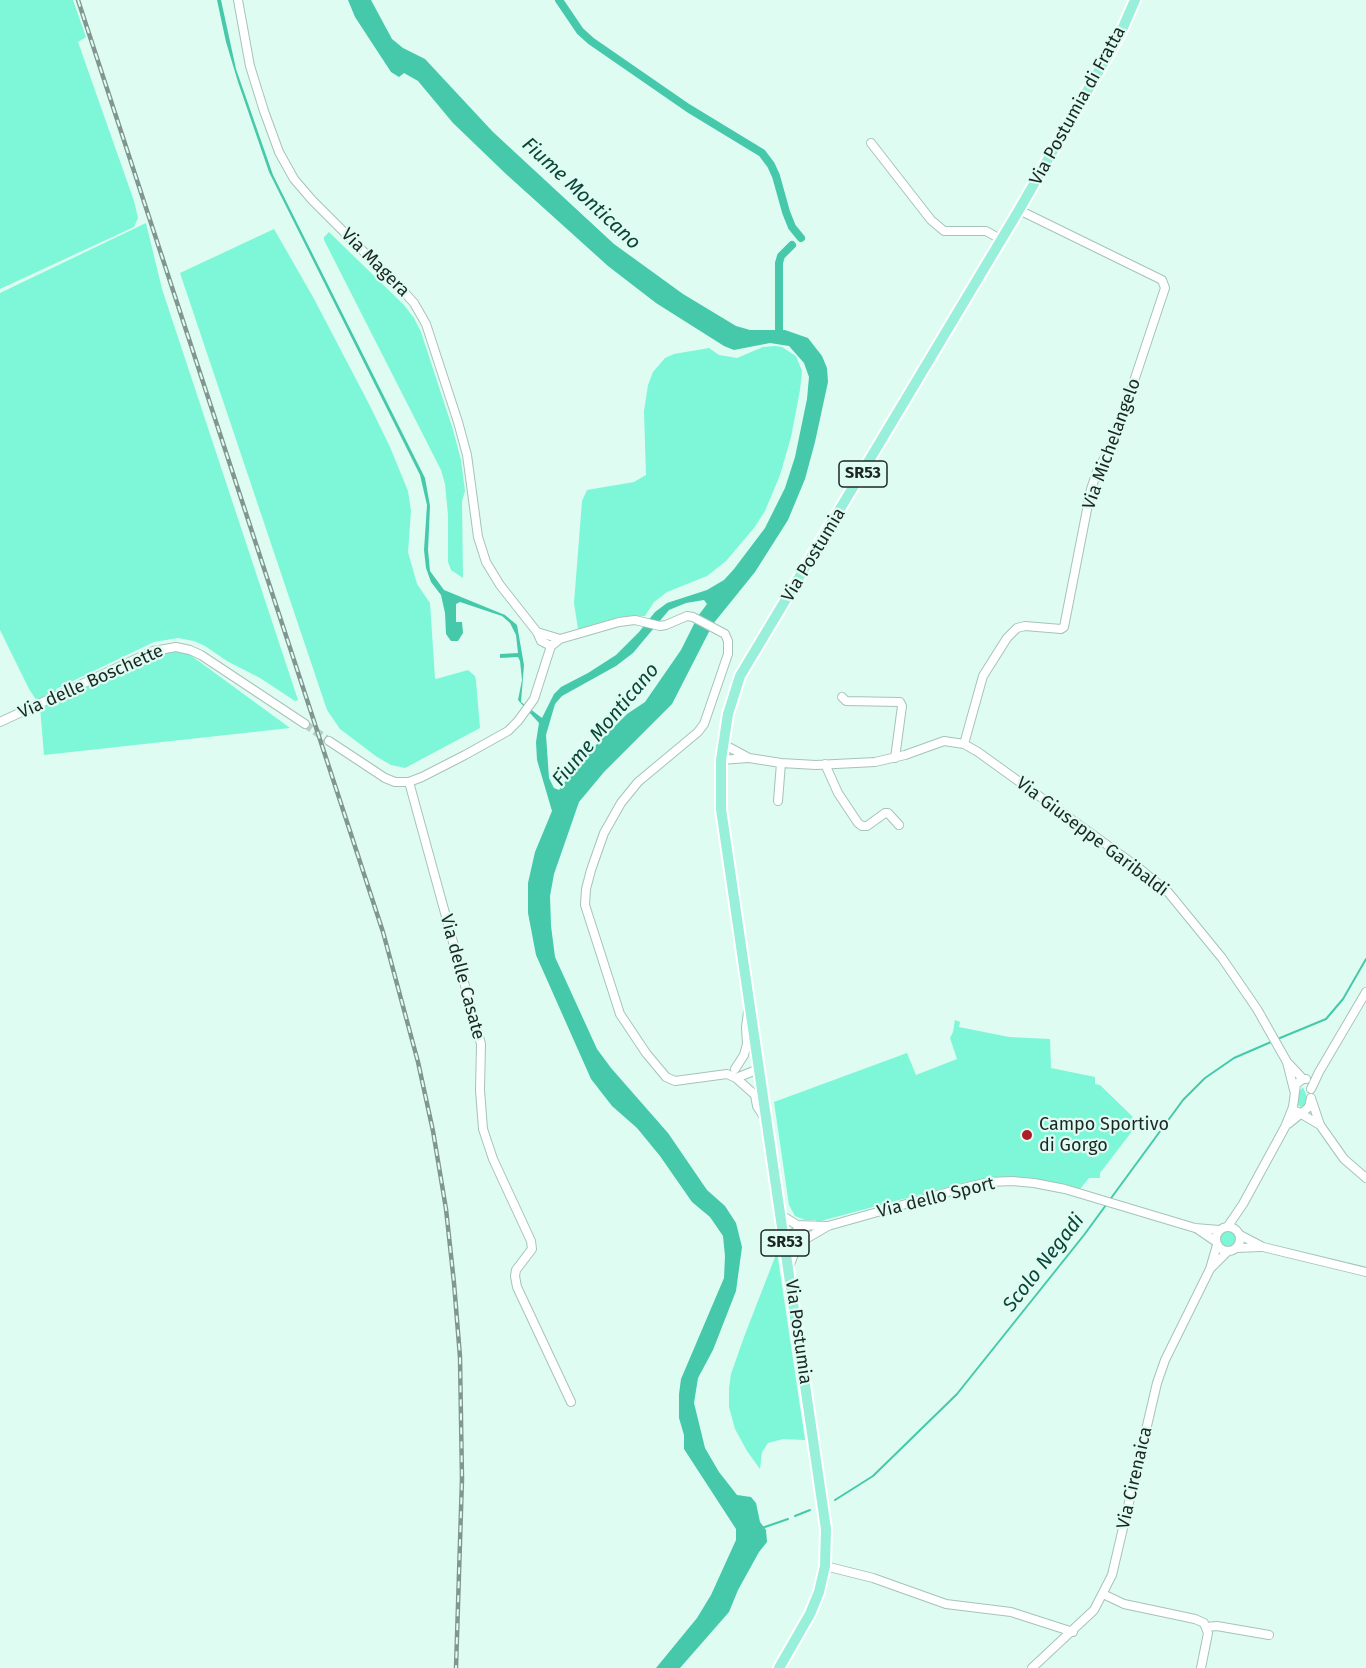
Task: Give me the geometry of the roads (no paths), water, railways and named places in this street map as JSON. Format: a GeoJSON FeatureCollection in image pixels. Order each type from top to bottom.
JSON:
{"type":"FeatureCollection","features":[{"type":"Feature","properties":{"kind":"main road","name":"Via Postumia di Fratta"},"geometry":{"type":"LineString","coordinates":[[1019,210],[1121,32],[1135,0]]}},
{"type":"Feature","properties":{"kind":"main road","name":"Via Postumia"},"geometry":{"type":"LineString","coordinates":[[779,1668],[810,1614],[819,1592],[825,1566],[825,1516],[721,809],[722,752],[728,714],[740,676],[1019,210]]}},
{"type":"Feature","properties":{"kind":"street","name":"Via Magera"},"geometry":{"type":"LineString","coordinates":[[238,0],[250,66],[264,111],[279,152],[294,179],[404,292],[414,303],[426,324],[467,455],[478,537],[486,562],[500,585],[537,632],[546,659]]}},
{"type":"Feature","properties":{"kind":"street"},"geometry":{"type":"LineString","coordinates":[[871,143],[931,220],[944,231],[986,231],[1002,240]]}},
{"type":"Feature","properties":{"kind":"street","name":"Via Michelangelo"},"geometry":{"type":"LineString","coordinates":[[964,744],[983,676],[1007,638],[1017,628],[1025,626],[1061,629],[1064,627],[1091,489],[1121,420],[1165,288],[1162,280],[1019,210]]}},
{"type":"Feature","properties":{"kind":"street"},"geometry":{"type":"LineString","coordinates":[[329,741],[385,778],[395,782],[409,782],[508,731],[525,714],[534,699],[551,646],[560,639],[619,622],[635,620],[660,626],[687,616],[722,633],[728,641],[728,654],[704,724],[698,732],[638,782],[621,802],[604,833],[596,855],[585,896],[586,914],[620,1014],[646,1053],[666,1077],[675,1081],[759,1070]]}},
{"type":"Feature","properties":{"kind":"street"},"geometry":{"type":"LineString","coordinates":[[537,632],[560,639]]}},
{"type":"Feature","properties":{"kind":"street"},"geometry":{"type":"LineString","coordinates":[[541,641],[551,646]]}},
{"type":"Feature","properties":{"kind":"street","name":"Via delle Boschette"},"geometry":{"type":"LineString","coordinates":[[0,722],[153,651],[176,647],[201,655],[305,724]]}},
{"type":"Feature","properties":{"kind":"street"},"geometry":{"type":"LineString","coordinates":[[842,697],[846,701],[900,702],[902,706],[895,758]]}},
{"type":"Feature","properties":{"kind":"street"},"geometry":{"type":"LineString","coordinates":[[722,752],[781,762],[825,764],[875,762],[895,758],[944,741],[964,744]]}},
{"type":"Feature","properties":{"kind":"street","name":"Via Giuseppe Garibaldi"},"geometry":{"type":"LineString","coordinates":[[964,744],[1139,868],[1168,892],[1222,958],[1271,1030],[1287,1062]]}},
{"type":"Feature","properties":{"kind":"street"},"geometry":{"type":"LineString","coordinates":[[722,752],[749,758]]}},
{"type":"Feature","properties":{"kind":"street"},"geometry":{"type":"LineString","coordinates":[[778,801],[781,762]]}},
{"type":"Feature","properties":{"kind":"street"},"geometry":{"type":"LineString","coordinates":[[825,764],[838,793],[858,823],[867,826],[888,813],[899,825]]}},
{"type":"Feature","properties":{"kind":"street","name":"Via delle Casate"},"geometry":{"type":"LineString","coordinates":[[409,782],[481,1044],[480,1090],[483,1129],[493,1159],[531,1241],[532,1249],[516,1270],[517,1287],[571,1402]]}},
{"type":"Feature","properties":{"kind":"street"},"geometry":{"type":"LineString","coordinates":[[1285,1127],[1309,1107],[1311,1089],[1319,1072],[1366,992]]}},
{"type":"Feature","properties":{"kind":"street"},"geometry":{"type":"LineString","coordinates":[[735,1073],[747,1044],[746,1027],[749,1005]]}},
{"type":"Feature","properties":{"kind":"street"},"geometry":{"type":"LineString","coordinates":[[1287,1062],[1311,1089]]}},
{"type":"Feature","properties":{"kind":"street"},"geometry":{"type":"LineString","coordinates":[[1287,1062],[1294,1090]]}},
{"type":"Feature","properties":{"kind":"street"},"geometry":{"type":"LineString","coordinates":[[1263,1247],[1232,1250],[1216,1243],[1219,1230],[1228,1226],[1243,1204],[1285,1127],[1293,1107],[1296,1084],[1319,1072]]}},
{"type":"Feature","properties":{"kind":"street"},"geometry":{"type":"LineString","coordinates":[[735,1073],[755,1095],[757,1106],[767,1120]]}},
{"type":"Feature","properties":{"kind":"street"},"geometry":{"type":"LineString","coordinates":[[1311,1098],[1320,1125],[1344,1159],[1366,1178]]}},
{"type":"Feature","properties":{"kind":"street"},"geometry":{"type":"LineString","coordinates":[[1293,1107],[1300,1114],[1320,1125]]}},
{"type":"Feature","properties":{"kind":"street","name":"Via dello Sport"},"geometry":{"type":"LineString","coordinates":[[804,1240],[828,1226],[988,1182],[1034,1183],[1065,1189],[1195,1228],[1219,1230]]}},
{"type":"Feature","properties":{"kind":"street"},"geometry":{"type":"LineString","coordinates":[[1232,1250],[1240,1242],[1238,1233],[1243,1204]]}},
{"type":"Feature","properties":{"kind":"street"},"geometry":{"type":"LineString","coordinates":[[781,1215],[797,1225],[828,1226]]}},
{"type":"Feature","properties":{"kind":"street"},"geometry":{"type":"LineString","coordinates":[[785,1238],[809,1226]]}},
{"type":"Feature","properties":{"kind":"street"},"geometry":{"type":"LineString","coordinates":[[1228,1226],[1263,1247],[1366,1272]]}},
{"type":"Feature","properties":{"kind":"street","name":"Via dello Sport"},"geometry":{"type":"LineString","coordinates":[[1195,1228],[1216,1243]]}},
{"type":"Feature","properties":{"kind":"street"},"geometry":{"type":"LineString","coordinates":[[785,1238],[804,1240]]}},
{"type":"Feature","properties":{"kind":"street"},"geometry":{"type":"LineString","coordinates":[[789,1267],[795,1251],[804,1240]]}},
{"type":"Feature","properties":{"kind":"street","name":"Via Cirenaica"},"geometry":{"type":"LineString","coordinates":[[1032,1668],[1094,1610],[1112,1575],[1164,1360],[1210,1269],[1216,1243]]}},
{"type":"Feature","properties":{"kind":"street","name":"Via Cirenaica"},"geometry":{"type":"LineString","coordinates":[[1210,1269],[1232,1250]]}},
{"type":"Feature","properties":{"kind":"street"},"geometry":{"type":"LineString","coordinates":[[825,1566],[873,1578],[946,1604],[1018,1614],[1073,1632]]}},
{"type":"Feature","properties":{"kind":"street"},"geometry":{"type":"LineString","coordinates":[[1103,1594],[1124,1604],[1195,1619],[1204,1623],[1208,1633],[1201,1668]]}},
{"type":"Feature","properties":{"kind":"street"},"geometry":{"type":"LineString","coordinates":[[1206,1627],[1217,1626],[1269,1635]]}},
{"type":"Feature","properties":{"kind":"waterway"},"geometry":{"type":"LineString","coordinates":[[559,0],[580,31],[591,41],[688,108],[762,153],[776,176],[792,227],[801,238]]}},
{"type":"Feature","properties":{"kind":"waterway"},"geometry":{"type":"LineString","coordinates":[[779,335],[779,263],[781,256],[792,245]]}},
{"type":"Feature","properties":{"kind":"waterway","name":"Scolo Negadi"},"geometry":{"type":"LineString","coordinates":[[1280,1038],[1326,1019],[1343,999],[1366,959]]}},
{"type":"Feature","properties":{"kind":"waterway","name":"Scolo Negadi"},"geometry":{"type":"LineString","coordinates":[[835,1500],[873,1476],[957,1394],[1084,1235],[1183,1100],[1205,1078],[1234,1058],[1271,1042]]}},
{"type":"Feature","properties":{"kind":"waterway","name":"Scolo Negadi"},"geometry":{"type":"LineString","coordinates":[[795,1516],[810,1510]]}},
{"type":"Feature","properties":{"kind":"waterway","name":"Scolo Negadi"},"geometry":{"type":"LineString","coordinates":[[762,1528],[788,1519]]}},
{"type":"Feature","properties":{"kind":"tunnel"},"geometry":{"type":"LineString","coordinates":[[305,724],[329,741]]}},
{"type":"Feature","properties":{"kind":"railway"},"geometry":{"type":"LineString","coordinates":[[78,0],[383,932],[418,1062],[433,1131],[446,1209],[460,1357],[462,1479],[456,1668]]}},
{"type":"Feature","properties":{"kind":"place","name":"Campo Sportivo di Gorgo"},"geometry":{"type":"Point","coordinates":[1027,1135]}},
{"type":"Feature","properties":{"kind":"water label","name":"Fiume Monticano"},"geometry":{"type":"Point","coordinates":[581,194]}},
{"type":"Feature","properties":{"kind":"water label","name":"Fiume Monticano"},"geometry":{"type":"Point","coordinates":[606,725]}}]}
